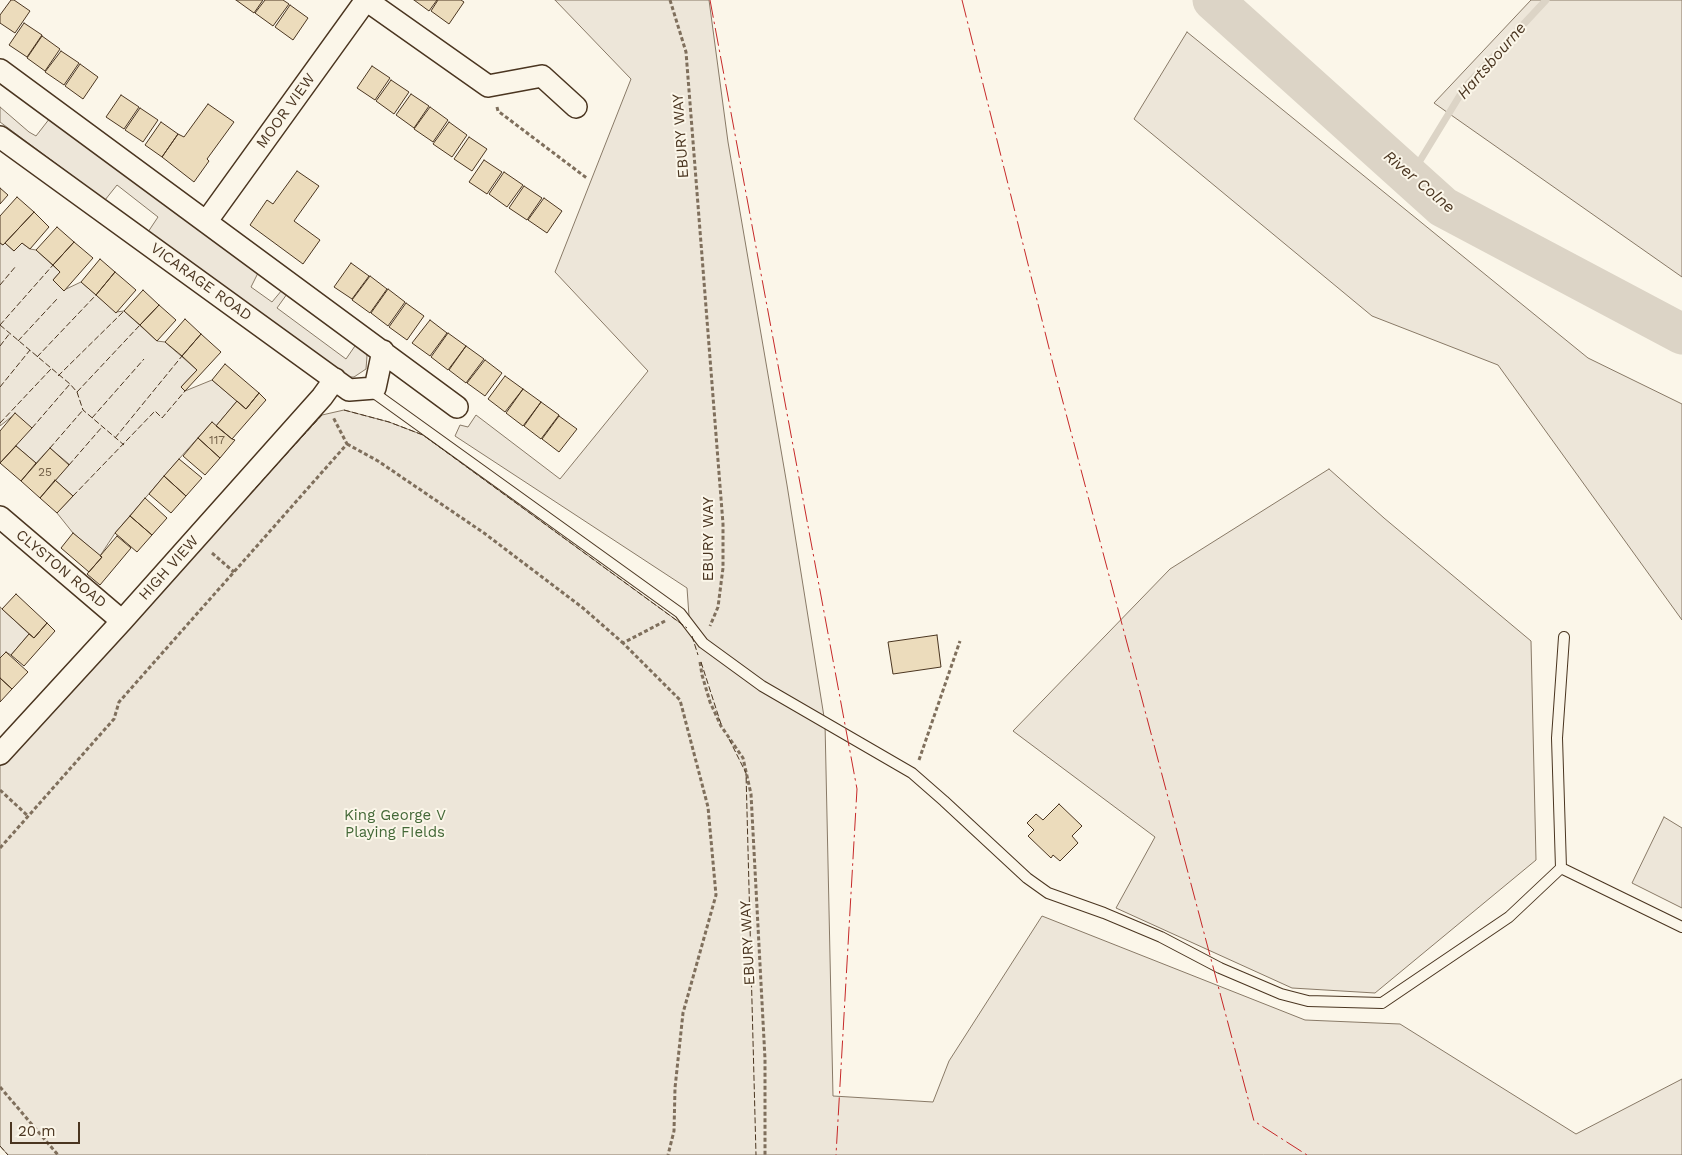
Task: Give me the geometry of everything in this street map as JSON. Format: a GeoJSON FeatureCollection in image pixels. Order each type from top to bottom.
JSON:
{"type":"FeatureCollection","features":[{"type":"Feature","properties":{"kind":"street","name":"MOOR VIEW"},"geometry":{"type":"LineString","coordinates":[[206,222],[366,0],[488,86],[493,85]]}},
{"type":"Feature","properties":{"kind":"street"},"geometry":{"type":"LineString","coordinates":[[0,70],[457,407]]}},
{"type":"Feature","properties":{"kind":"street"},"geometry":{"type":"LineString","coordinates":[[493,85],[542,76],[576,107]]}},
{"type":"Feature","properties":{"kind":"street","name":"VICARAGE ROAD"},"geometry":{"type":"LineString","coordinates":[[0,137],[350,390],[370,390]]}},
{"type":"Feature","properties":{"kind":"street"},"geometry":{"type":"LineString","coordinates":[[370,390],[375,388],[383,351]]}},
{"type":"Feature","properties":{"kind":"street","name":"HIGH VIEW"},"geometry":{"type":"LineString","coordinates":[[0,754],[196,539],[322,397],[334,379]]}},
{"type":"Feature","properties":{"kind":"street","name":"CLYSTON ROAD"},"geometry":{"type":"LineString","coordinates":[[0,517],[122,621]]}},
{"type":"Feature","properties":{"kind":"lane"},"geometry":{"type":"LineString","coordinates":[[370,390],[680,613],[703,643],[762,686],[912,773],[1028,878],[1048,893],[1104,913],[1161,937],[1220,968],[1281,994],[1308,1000],[1382,1003],[1510,917],[1561,868],[1557,738],[1564,637]]}},
{"type":"Feature","properties":{"kind":"lane"},"geometry":{"type":"LineString","coordinates":[[1561,868],[1682,927]]}},
{"type":"Feature","properties":{"kind":"path","name":"EBURY WAY"},"geometry":{"type":"LineString","coordinates":[[670,0],[686,52],[722,524],[723,568],[718,607],[699,652],[702,675],[710,702],[721,726],[743,758],[751,794],[765,1060],[765,1155]]}},
{"type":"Feature","properties":{"kind":"path"},"geometry":{"type":"LineString","coordinates":[[493,85],[498,111],[588,179]]}},
{"type":"Feature","properties":{"kind":"path"},"geometry":{"type":"LineString","coordinates":[[322,397],[347,444],[378,461],[484,533],[583,608],[623,643],[680,700],[708,807],[716,895],[684,1013],[675,1088],[674,1131],[668,1155]]}},
{"type":"Feature","properties":{"kind":"path"},"geometry":{"type":"LineString","coordinates":[[0,848],[114,719],[119,702],[347,444]]}},
{"type":"Feature","properties":{"kind":"path"},"geometry":{"type":"LineString","coordinates":[[196,539],[234,572]]}},
{"type":"Feature","properties":{"kind":"path"},"geometry":{"type":"LineString","coordinates":[[623,643],[680,613]]}},
{"type":"Feature","properties":{"kind":"path"},"geometry":{"type":"LineString","coordinates":[[912,773],[922,754],[960,641]]}},
{"type":"Feature","properties":{"kind":"path"},"geometry":{"type":"LineString","coordinates":[[0,790],[28,816]]}},
{"type":"Feature","properties":{"kind":"path"},"geometry":{"type":"LineString","coordinates":[[0,1087],[58,1155]]}},
{"type":"Feature","properties":{"kind":"green space","name":"King George V Playing FIelds"},"geometry":{"type":"Polygon","coordinates":[[[555,0],[709,0],[728,142],[787,485],[825,723],[833,1096],[933,1102],[949,1061],[1042,916],[1305,1020],[1400,1024],[1576,1134],[1682,1079],[1682,1155],[8,1155],[0,1146],[0,766],[322,415],[344,410],[389,422],[423,435],[690,630],[687,588],[455,436],[460,425],[468,427],[476,415],[560,479],[648,371],[555,272],[631,79],[555,0]]]}},
{"type":"Feature","properties":{"kind":"green space"},"geometry":{"type":"Polygon","coordinates":[[[1531,0],[1682,0],[1682,277],[1434,103],[1531,0]]]}},
{"type":"Feature","properties":{"kind":"green space"},"geometry":{"type":"Polygon","coordinates":[[[1187,32],[1588,358],[1682,404],[1682,620],[1498,365],[1372,316],[1134,119],[1187,32]]]}},
{"type":"Feature","properties":{"kind":"green space"},"geometry":{"type":"Polygon","coordinates":[[[0,107],[36,136],[50,118],[259,271],[251,287],[272,302],[282,290],[287,294],[277,308],[346,359],[357,343],[365,350],[367,356],[366,369],[354,377],[347,377],[148,232],[158,217],[117,185],[105,200],[0,122],[0,107]]]}},
{"type":"Feature","properties":{"kind":"green space"},"geometry":{"type":"Polygon","coordinates":[[[0,243],[3,245],[5,243],[14,251],[22,243],[30,249],[36,250],[60,272],[53,280],[64,290],[81,282],[116,312],[124,311],[157,341],[165,342],[197,370],[181,387],[185,391],[212,380],[237,401],[216,426],[212,422],[179,459],[115,533],[100,556],[73,533],[57,513],[73,496],[55,480],[69,464],[50,448],[36,463],[16,446],[15,414],[0,426],[0,243]]]}},
{"type":"Feature","properties":{"kind":"green space"},"geometry":{"type":"Polygon","coordinates":[[[1329,469],[1384,518],[1531,641],[1536,860],[1375,993],[1292,988],[1116,908],[1155,837],[1013,731],[1170,569],[1329,469]]]}},
{"type":"Feature","properties":{"kind":"green space"},"geometry":{"type":"Polygon","coordinates":[[[0,607],[29,634],[11,655],[6,652],[0,658],[0,607]]]}},
{"type":"Feature","properties":{"kind":"green space"},"geometry":{"type":"Polygon","coordinates":[[[1664,817],[1682,828],[1682,908],[1632,883],[1664,817]]]}},
{"type":"Feature","properties":{"kind":"building"},"geometry":{"type":"Polygon","coordinates":[[[11,0],[14,0],[30,11],[15,33],[0,23],[0,15],[11,0]]]}},
{"type":"Feature","properties":{"kind":"building"},"geometry":{"type":"Polygon","coordinates":[[[236,0],[263,0],[254,13],[236,0]]]}},
{"type":"Feature","properties":{"kind":"building"},"geometry":{"type":"Polygon","coordinates":[[[265,0],[283,0],[289,4],[273,26],[255,13],[265,0]]]}},
{"type":"Feature","properties":{"kind":"building"},"geometry":{"type":"Polygon","coordinates":[[[414,0],[437,0],[429,11],[414,0]]]}},
{"type":"Feature","properties":{"kind":"building"},"geometry":{"type":"Polygon","coordinates":[[[438,0],[461,0],[464,2],[449,24],[431,11],[438,0]]]}},
{"type":"Feature","properties":{"kind":"building"},"geometry":{"type":"Polygon","coordinates":[[[290,5],[308,18],[293,40],[275,27],[290,5]]]}},
{"type":"Feature","properties":{"kind":"building"},"geometry":{"type":"Polygon","coordinates":[[[24,23],[42,35],[27,57],[9,45],[24,23]]]}},
{"type":"Feature","properties":{"kind":"building"},"geometry":{"type":"Polygon","coordinates":[[[42,36],[60,49],[45,71],[27,58],[42,36]]]}},
{"type":"Feature","properties":{"kind":"building"},"geometry":{"type":"Polygon","coordinates":[[[61,51],[79,63],[64,85],[45,72],[61,51]]]}},
{"type":"Feature","properties":{"kind":"building"},"geometry":{"type":"Polygon","coordinates":[[[80,64],[98,77],[83,99],[65,86],[80,64]]]}},
{"type":"Feature","properties":{"kind":"building"},"geometry":{"type":"Polygon","coordinates":[[[372,66],[390,78],[375,100],[357,88],[372,66]]]}},
{"type":"Feature","properties":{"kind":"building"},"geometry":{"type":"Polygon","coordinates":[[[391,80],[409,92],[394,114],[376,101],[391,80]]]}},
{"type":"Feature","properties":{"kind":"building"},"geometry":{"type":"Polygon","coordinates":[[[411,94],[429,106],[414,128],[396,115],[411,94]]]}},
{"type":"Feature","properties":{"kind":"building"},"geometry":{"type":"Polygon","coordinates":[[[121,95],[139,107],[124,129],[106,117],[121,95]]]}},
{"type":"Feature","properties":{"kind":"building"},"geometry":{"type":"Polygon","coordinates":[[[208,104],[234,122],[207,159],[209,161],[194,182],[162,157],[178,134],[184,137],[208,104]]]}},
{"type":"Feature","properties":{"kind":"building"},"geometry":{"type":"Polygon","coordinates":[[[430,107],[448,120],[433,142],[414,129],[430,107]]]}},
{"type":"Feature","properties":{"kind":"building"},"geometry":{"type":"Polygon","coordinates":[[[140,108],[158,120],[143,142],[125,130],[140,108]]]}},
{"type":"Feature","properties":{"kind":"building"},"geometry":{"type":"Polygon","coordinates":[[[161,122],[178,134],[162,157],[145,145],[161,122]]]}},
{"type":"Feature","properties":{"kind":"building"},"geometry":{"type":"Polygon","coordinates":[[[449,122],[467,135],[452,157],[433,144],[449,122]]]}},
{"type":"Feature","properties":{"kind":"building"},"geometry":{"type":"Polygon","coordinates":[[[469,137],[487,149],[472,171],[454,159],[469,137]]]}},
{"type":"Feature","properties":{"kind":"building"},"geometry":{"type":"Polygon","coordinates":[[[484,160],[502,172],[487,194],[469,182],[484,160]]]}},
{"type":"Feature","properties":{"kind":"building"},"geometry":{"type":"Polygon","coordinates":[[[297,171],[319,186],[294,221],[320,240],[303,264],[250,225],[267,200],[273,204],[297,171]]]}},
{"type":"Feature","properties":{"kind":"building"},"geometry":{"type":"Polygon","coordinates":[[[504,172],[523,185],[507,207],[489,194],[504,172]]]}},
{"type":"Feature","properties":{"kind":"building"},"geometry":{"type":"Polygon","coordinates":[[[524,186],[542,198],[527,220],[509,208],[524,186]]]}},
{"type":"Feature","properties":{"kind":"building"},"geometry":{"type":"Polygon","coordinates":[[[0,188],[8,195],[0,204],[0,188]]]}},
{"type":"Feature","properties":{"kind":"building"},"geometry":{"type":"Polygon","coordinates":[[[17,197],[34,212],[3,245],[0,243],[0,216],[17,197]]]}},
{"type":"Feature","properties":{"kind":"building"},"geometry":{"type":"Polygon","coordinates":[[[544,198],[562,211],[547,233],[528,220],[544,198]]]}},
{"type":"Feature","properties":{"kind":"building"},"geometry":{"type":"Polygon","coordinates":[[[34,212],[49,227],[30,249],[22,243],[14,251],[5,243],[34,212]]]}},
{"type":"Feature","properties":{"kind":"building"},"geometry":{"type":"Polygon","coordinates":[[[57,227],[74,242],[53,265],[36,250],[57,227]]]}},
{"type":"Feature","properties":{"kind":"building"},"geometry":{"type":"Polygon","coordinates":[[[74,242],[93,258],[64,291],[53,280],[60,272],[53,265],[74,242]]]}},
{"type":"Feature","properties":{"kind":"building"},"geometry":{"type":"Polygon","coordinates":[[[100,259],[115,272],[96,295],[81,282],[100,259]]]}},
{"type":"Feature","properties":{"kind":"building"},"geometry":{"type":"Polygon","coordinates":[[[351,263],[369,276],[352,299],[334,287],[351,263]]]}},
{"type":"Feature","properties":{"kind":"building"},"geometry":{"type":"Polygon","coordinates":[[[115,272],[136,290],[116,313],[96,295],[115,272]]]}},
{"type":"Feature","properties":{"kind":"building"},"geometry":{"type":"Polygon","coordinates":[[[370,276],[387,289],[370,313],[352,300],[370,276]]]}},
{"type":"Feature","properties":{"kind":"building"},"geometry":{"type":"Polygon","coordinates":[[[388,289],[405,302],[388,326],[371,313],[388,289]]]}},
{"type":"Feature","properties":{"kind":"building"},"geometry":{"type":"Polygon","coordinates":[[[143,290],[159,305],[140,325],[124,311],[143,290]]]}},
{"type":"Feature","properties":{"kind":"building"},"geometry":{"type":"Polygon","coordinates":[[[406,303],[424,316],[407,340],[389,327],[406,303]]]}},
{"type":"Feature","properties":{"kind":"building"},"geometry":{"type":"Polygon","coordinates":[[[159,305],[176,320],[157,341],[140,325],[159,305]]]}},
{"type":"Feature","properties":{"kind":"building"},"geometry":{"type":"Polygon","coordinates":[[[185,319],[201,334],[182,356],[165,342],[185,319]]]}},
{"type":"Feature","properties":{"kind":"building"},"geometry":{"type":"Polygon","coordinates":[[[430,320],[447,333],[430,356],[412,343],[430,320]]]}},
{"type":"Feature","properties":{"kind":"building"},"geometry":{"type":"Polygon","coordinates":[[[448,333],[466,346],[448,370],[431,357],[448,333]]]}},
{"type":"Feature","properties":{"kind":"building"},"geometry":{"type":"Polygon","coordinates":[[[201,334],[221,352],[185,391],[181,387],[197,370],[182,356],[201,334]]]}},
{"type":"Feature","properties":{"kind":"building"},"geometry":{"type":"Polygon","coordinates":[[[466,346],[484,359],[466,383],[449,370],[466,346]]]}},
{"type":"Feature","properties":{"kind":"building"},"geometry":{"type":"Polygon","coordinates":[[[485,360],[502,373],[485,396],[467,383],[485,360]]]}},
{"type":"Feature","properties":{"kind":"building"},"geometry":{"type":"Polygon","coordinates":[[[225,364],[259,393],[246,409],[212,380],[225,364]]]}},
{"type":"Feature","properties":{"kind":"building"},"geometry":{"type":"Polygon","coordinates":[[[505,376],[523,389],[505,412],[488,399],[505,376]]]}},
{"type":"Feature","properties":{"kind":"building"},"geometry":{"type":"Polygon","coordinates":[[[523,389],[541,402],[523,426],[506,413],[523,389]]]}},
{"type":"Feature","properties":{"kind":"building"},"geometry":{"type":"Polygon","coordinates":[[[259,393],[266,400],[232,439],[216,426],[237,401],[246,409],[259,393]]]}},
{"type":"Feature","properties":{"kind":"building"},"geometry":{"type":"Polygon","coordinates":[[[541,402],[559,415],[541,439],[524,426],[541,402]]]}},
{"type":"Feature","properties":{"kind":"building"},"geometry":{"type":"Polygon","coordinates":[[[15,413],[32,428],[0,463],[0,431],[15,413]]]}},
{"type":"Feature","properties":{"kind":"building"},"geometry":{"type":"Polygon","coordinates":[[[559,416],[577,429],[559,452],[542,439],[559,416]]]}},
{"type":"Feature","properties":{"kind":"building"},"geometry":{"type":"Polygon","coordinates":[[[212,422],[235,440],[220,458],[198,438],[212,422]]]}},
{"type":"Feature","properties":{"kind":"building"},"geometry":{"type":"Polygon","coordinates":[[[198,438],[220,458],[205,475],[183,456],[198,438]]]}},
{"type":"Feature","properties":{"kind":"building"},"geometry":{"type":"Polygon","coordinates":[[[16,446],[36,463],[21,481],[0,463],[16,446]]]}},
{"type":"Feature","properties":{"kind":"building"},"geometry":{"type":"Polygon","coordinates":[[[50,448],[69,465],[40,498],[21,481],[50,448]]]}},
{"type":"Feature","properties":{"kind":"building"},"geometry":{"type":"Polygon","coordinates":[[[179,459],[202,478],[186,496],[164,476],[179,459]]]}},
{"type":"Feature","properties":{"kind":"building"},"geometry":{"type":"Polygon","coordinates":[[[164,476],[186,496],[171,513],[149,494],[164,476]]]}},
{"type":"Feature","properties":{"kind":"building"},"geometry":{"type":"Polygon","coordinates":[[[55,480],[73,496],[57,513],[40,498],[55,480]]]}},
{"type":"Feature","properties":{"kind":"building"},"geometry":{"type":"Polygon","coordinates":[[[145,498],[167,518],[152,535],[130,516],[145,498]]]}},
{"type":"Feature","properties":{"kind":"building"},"geometry":{"type":"Polygon","coordinates":[[[130,516],[152,535],[137,552],[115,533],[130,516]]]}},
{"type":"Feature","properties":{"kind":"building"},"geometry":{"type":"Polygon","coordinates":[[[73,533],[102,557],[89,572],[61,548],[73,533]]]}},
{"type":"Feature","properties":{"kind":"building"},"geometry":{"type":"Polygon","coordinates":[[[117,536],[131,548],[100,585],[87,574],[117,536]]]}},
{"type":"Feature","properties":{"kind":"building"},"geometry":{"type":"Polygon","coordinates":[[[16,594],[47,623],[34,638],[2,609],[16,594]]]}},
{"type":"Feature","properties":{"kind":"building"},"geometry":{"type":"Polygon","coordinates":[[[47,623],[55,631],[24,666],[11,655],[29,634],[34,638],[47,623]]]}},
{"type":"Feature","properties":{"kind":"building"},"geometry":{"type":"Polygon","coordinates":[[[937,635],[941,667],[893,674],[888,642],[937,635]]]}},
{"type":"Feature","properties":{"kind":"building"},"geometry":{"type":"Polygon","coordinates":[[[6,652],[28,672],[12,689],[0,678],[0,658],[6,652]]]}},
{"type":"Feature","properties":{"kind":"building"},"geometry":{"type":"Polygon","coordinates":[[[0,678],[12,689],[0,702],[0,678]]]}},
{"type":"Feature","properties":{"kind":"building"},"geometry":{"type":"Polygon","coordinates":[[[1059,804],[1082,826],[1072,836],[1078,843],[1060,861],[1053,855],[1051,858],[1028,836],[1034,830],[1027,823],[1036,814],[1043,820],[1059,804]]]}},
{"type":"Feature","properties":{"kind":"waterway","name":"River Colne"},"geometry":{"type":"LineString","coordinates":[[1213,0],[1443,207],[1682,334]]}},
{"type":"Feature","properties":{"kind":"waterway","name":"Hartsbourne"},"geometry":{"type":"LineString","coordinates":[[1410,177],[1465,87],[1546,0]]}},
{"type":"Feature","properties":{"kind":"fence"},"geometry":{"type":"LineString","coordinates":[[0,325],[53,265]]}},
{"type":"Feature","properties":{"kind":"fence"},"geometry":{"type":"LineString","coordinates":[[0,285],[16,266]]}},
{"type":"Feature","properties":{"kind":"fence"},"geometry":{"type":"LineString","coordinates":[[37,357],[96,295]]}},
{"type":"Feature","properties":{"kind":"fence"},"geometry":{"type":"LineString","coordinates":[[18,341],[57,299]]}},
{"type":"Feature","properties":{"kind":"fence"},"geometry":{"type":"LineString","coordinates":[[58,376],[124,311]]}},
{"type":"Feature","properties":{"kind":"fence"},"geometry":{"type":"LineString","coordinates":[[0,325],[70,384],[77,392],[83,410],[124,445]]}},
{"type":"Feature","properties":{"kind":"fence"},"geometry":{"type":"LineString","coordinates":[[77,392],[140,325]]}},
{"type":"Feature","properties":{"kind":"fence"},"geometry":{"type":"LineString","coordinates":[[0,346],[10,333]]}},
{"type":"Feature","properties":{"kind":"fence"},"geometry":{"type":"LineString","coordinates":[[0,387],[30,350]]}},
{"type":"Feature","properties":{"kind":"fence"},"geometry":{"type":"LineString","coordinates":[[115,438],[182,356]]}},
{"type":"Feature","properties":{"kind":"fence"},"geometry":{"type":"LineString","coordinates":[[92,418],[144,359]]}},
{"type":"Feature","properties":{"kind":"fence"},"geometry":{"type":"LineString","coordinates":[[0,423],[51,369]]}},
{"type":"Feature","properties":{"kind":"fence"},"geometry":{"type":"LineString","coordinates":[[32,428],[70,384]]}},
{"type":"Feature","properties":{"kind":"fence"},"geometry":{"type":"LineString","coordinates":[[73,496],[155,411],[162,418],[185,391]]}},
{"type":"Feature","properties":{"kind":"fence"},"geometry":{"type":"LineString","coordinates":[[50,448],[83,410]]}},
{"type":"Feature","properties":{"kind":"fence"},"geometry":{"type":"LineString","coordinates":[[344,410],[389,422],[423,435],[687,628]]}},
{"type":"Feature","properties":{"kind":"fence"},"geometry":{"type":"LineString","coordinates":[[250,494],[322,415]]}},
{"type":"Feature","properties":{"kind":"fence"},"geometry":{"type":"LineString","coordinates":[[69,465],[102,427]]}},
{"type":"Feature","properties":{"kind":"fence"},"geometry":{"type":"LineString","coordinates":[[692,636],[698,655]]}},
{"type":"Feature","properties":{"kind":"fence"},"geometry":{"type":"LineString","coordinates":[[701,662],[721,724]]}},
{"type":"Feature","properties":{"kind":"fence"},"geometry":{"type":"LineString","coordinates":[[729,739],[746,773],[756,1155]]}},
{"type":"Feature","properties":{"kind":"fence"},"geometry":{"type":"LineString","coordinates":[[0,1146],[8,1155]]}},
{"type":"Feature","properties":{"kind":"power"},"geometry":{"type":"LineString","coordinates":[[710,0],[857,789],[836,1155]]}},
{"type":"Feature","properties":{"kind":"power"},"geometry":{"type":"LineString","coordinates":[[962,0],[1055,372],[1254,1121],[1307,1155]]}}]}
